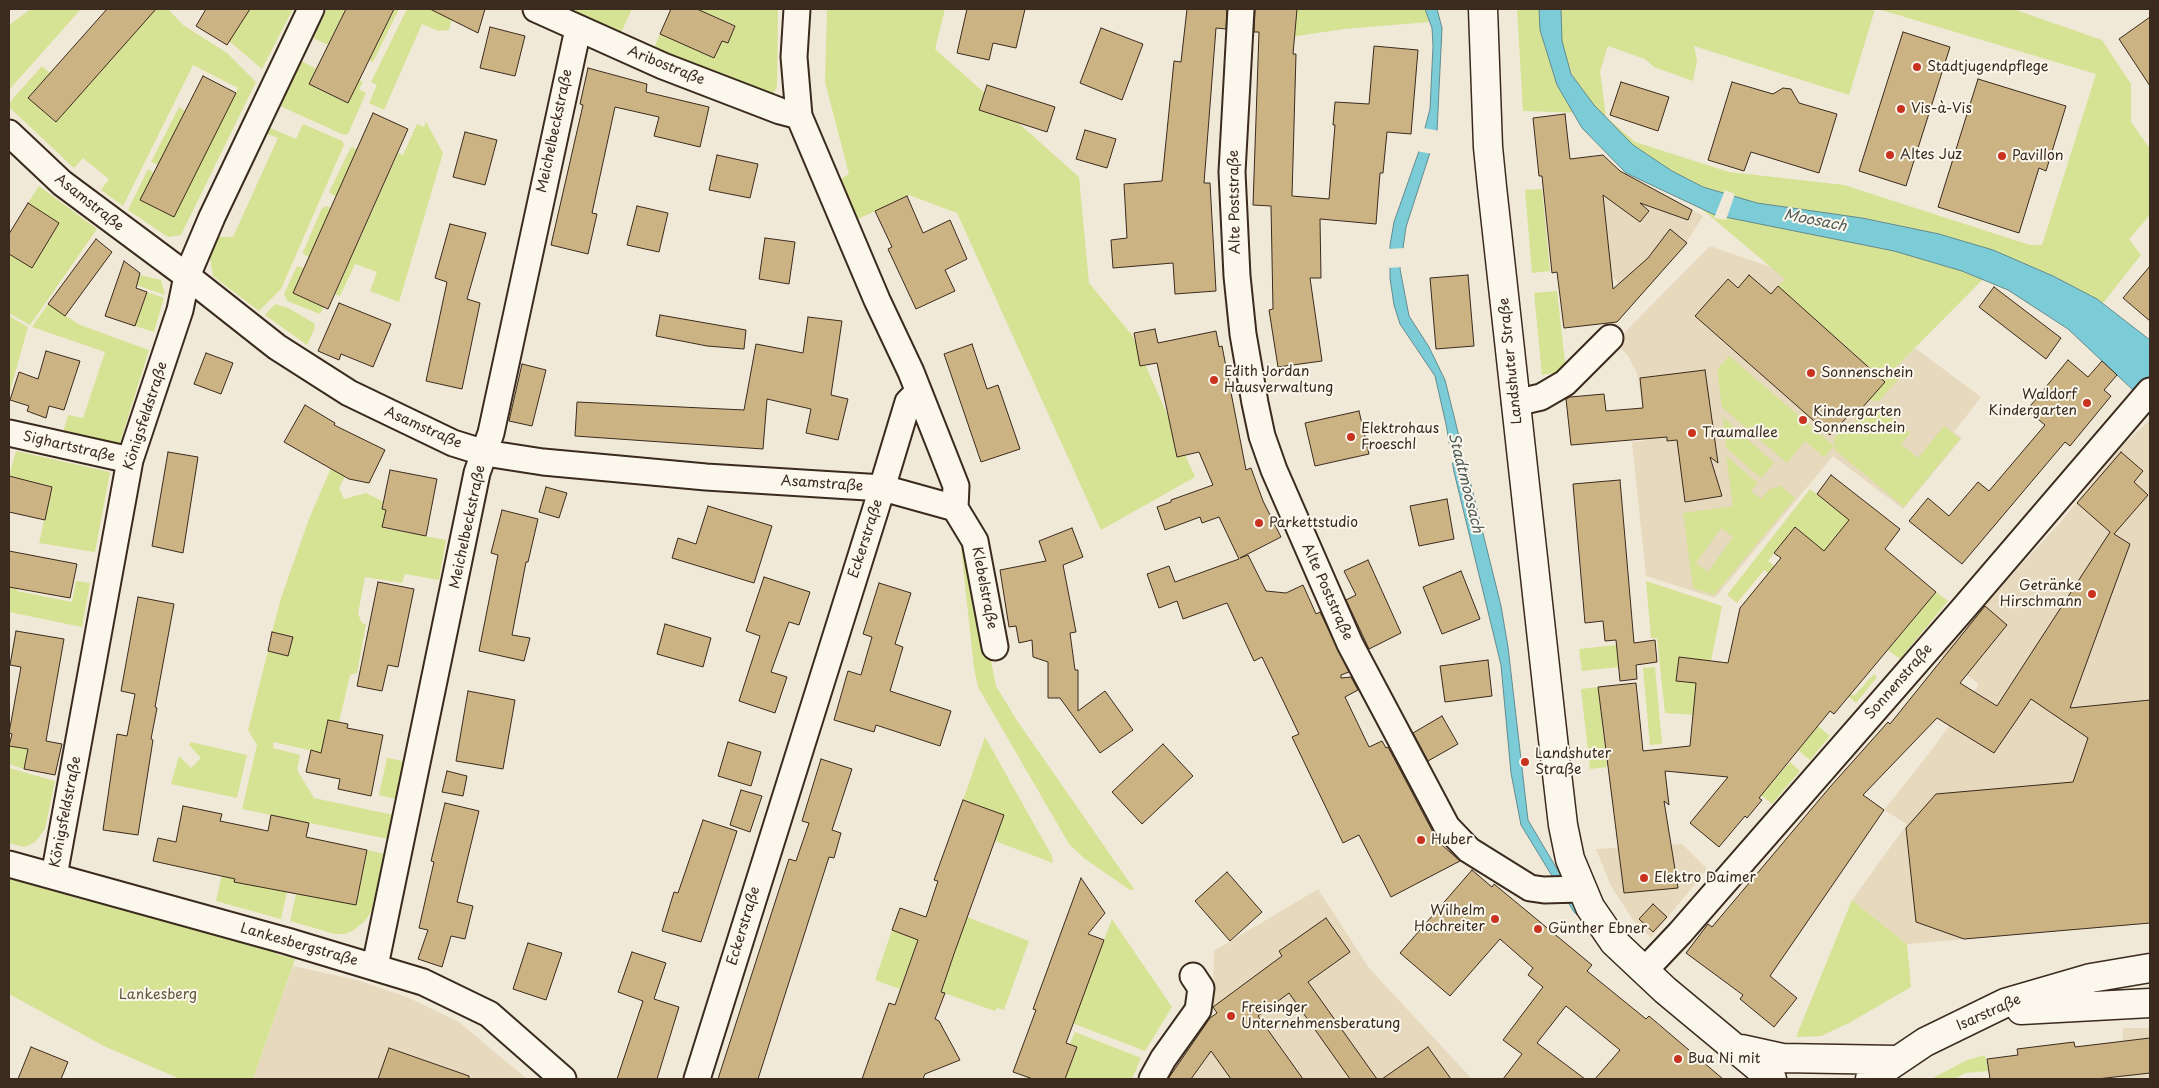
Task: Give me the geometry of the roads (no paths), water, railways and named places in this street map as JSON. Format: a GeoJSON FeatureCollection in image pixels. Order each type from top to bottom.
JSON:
{"type":"FeatureCollection","features":[{"type":"Feature","properties":{"kind":"main road","name":"Landshuter Straße"},"geometry":{"type":"LineString","coordinates":[[1483,9],[1488,147],[1563,826],[1570,860],[1581,889],[1609,936],[1644,971],[1772,1079]]}},
{"type":"Feature","properties":{"kind":"main road","name":"Isarstraße"},"geometry":{"type":"LineString","coordinates":[[1870,1079],[1896,1060],[2005,1003],[2091,978],[2150,968]]}},
{"type":"Feature","properties":{"kind":"main road"},"geometry":{"type":"LineString","coordinates":[[1984,1013],[2081,1005],[2150,1003]]}},
{"type":"Feature","properties":{"kind":"main road"},"geometry":{"type":"LineString","coordinates":[[1735,1047],[1782,1058],[1896,1060]]}},
{"type":"Feature","properties":{"kind":"street","name":"Königsfeldstraße"},"geometry":{"type":"LineString","coordinates":[[54,876],[130,460],[180,310],[187,276],[212,216],[311,9]]}},
{"type":"Feature","properties":{"kind":"street","name":"Aribostraße"},"geometry":{"type":"LineString","coordinates":[[536,9],[578,29],[734,94],[799,116]]}},
{"type":"Feature","properties":{"kind":"street"},"geometry":{"type":"LineString","coordinates":[[798,9],[794,56],[799,116],[918,392],[956,486],[955,508]]}},
{"type":"Feature","properties":{"kind":"street","name":"Alte Poststraße"},"geometry":{"type":"LineString","coordinates":[[1241,9],[1232,172],[1237,276],[1243,334],[1255,403],[1262,436],[1274,470],[1350,644],[1447,827],[1469,850],[1530,888],[1544,890],[1581,889]]}},
{"type":"Feature","properties":{"kind":"street","name":"Meichelbeckstraße"},"geometry":{"type":"LineString","coordinates":[[375,966],[477,473],[491,433],[578,29]]}},
{"type":"Feature","properties":{"kind":"street","name":"Asamstraße"},"geometry":{"type":"LineString","coordinates":[[9,133],[62,183],[277,346],[349,393],[454,443],[485,453],[543,462],[706,477],[883,488],[955,508]]}},
{"type":"Feature","properties":{"kind":"street"},"geometry":{"type":"LineString","coordinates":[[1515,403],[1541,397],[1565,383],[1610,338]]}},
{"type":"Feature","properties":{"kind":"street","name":"Eckerstraße"},"geometry":{"type":"LineString","coordinates":[[697,1079],[883,488],[908,402],[918,392]]}},
{"type":"Feature","properties":{"kind":"street","name":"Sonnenstraße"},"geometry":{"type":"LineString","coordinates":[[1644,971],[1680,933],[1998,569],[2145,396]]}},
{"type":"Feature","properties":{"kind":"street","name":"Sighartstraße"},"geometry":{"type":"LineString","coordinates":[[9,433],[130,460]]}},
{"type":"Feature","properties":{"kind":"street","name":"Klebelstraße"},"geometry":{"type":"LineString","coordinates":[[955,508],[975,541],[995,647]]}},
{"type":"Feature","properties":{"kind":"street","name":"Lankesbergstraße"},"geometry":{"type":"LineString","coordinates":[[9,864],[375,966],[424,982],[490,1014],[563,1079]]}},
{"type":"Feature","properties":{"kind":"street"},"geometry":{"type":"LineString","coordinates":[[1152,1079],[1198,1010],[1200,988],[1193,976]]}},
{"type":"Feature","properties":{"kind":"water","name":"Stadtmoosach"},"geometry":{"type":"Polygon","coordinates":[[[1425,9],[1437,9],[1442,28],[1437,131],[1406,227],[1400,269],[1409,316],[1429,347],[1445,380],[1501,606],[1508,647],[1528,820],[1580,908],[1776,1076],[1786,1079],[1770,1079],[1666,1002],[1574,912],[1521,825],[1511,773],[1501,665],[1454,472],[1435,376],[1400,324],[1394,305],[1390,278],[1390,245],[1394,222],[1419,151],[1430,109],[1433,46],[1432,28],[1425,9]]]}},
{"type":"Feature","properties":{"kind":"water","name":"Moosach"},"geometry":{"type":"Polygon","coordinates":[[[1539,9],[1561,9],[1562,41],[1571,74],[1594,105],[1633,145],[1672,171],[1703,187],[1757,203],[1862,218],[1939,234],[1993,250],[2053,276],[2097,299],[2150,340],[2150,406],[2068,329],[2008,290],[1962,271],[1894,251],[1715,215],[1626,173],[1582,128],[1557,85],[1540,30],[1539,9]]]}},
{"type":"Feature","properties":{"kind":"place","name":"Stadtjugendpflege"},"geometry":{"type":"Point","coordinates":[1917,67]}},
{"type":"Feature","properties":{"kind":"place","name":"Vis-à-Vis"},"geometry":{"type":"Point","coordinates":[1901,109]}},
{"type":"Feature","properties":{"kind":"place","name":"Altes Juz"},"geometry":{"type":"Point","coordinates":[1890,155]}},
{"type":"Feature","properties":{"kind":"place","name":"Pavillon"},"geometry":{"type":"Point","coordinates":[2002,156]}},
{"type":"Feature","properties":{"kind":"place","name":"Sonnenschein"},"geometry":{"type":"Point","coordinates":[1811,373]}},
{"type":"Feature","properties":{"kind":"place","name":"Edith Jordan Hausverwaltung"},"geometry":{"type":"Point","coordinates":[1214,380]}},
{"type":"Feature","properties":{"kind":"place","name":"Waldorf Kindergarten"},"geometry":{"type":"Point","coordinates":[2087,403]}},
{"type":"Feature","properties":{"kind":"place","name":"Kindergarten Sonnenschein"},"geometry":{"type":"Point","coordinates":[1803,420]}},
{"type":"Feature","properties":{"kind":"place","name":"Traumallee"},"geometry":{"type":"Point","coordinates":[1692,433]}},
{"type":"Feature","properties":{"kind":"place","name":"Elektrohaus Froeschl"},"geometry":{"type":"Point","coordinates":[1351,437]}},
{"type":"Feature","properties":{"kind":"place","name":"Parkettstudio"},"geometry":{"type":"Point","coordinates":[1259,523]}},
{"type":"Feature","properties":{"kind":"place","name":"Getränke Hirschmann"},"geometry":{"type":"Point","coordinates":[2092,594]}},
{"type":"Feature","properties":{"kind":"place","name":"Landshuter Straße"},"geometry":{"type":"Point","coordinates":[1525,762]}},
{"type":"Feature","properties":{"kind":"place","name":"Huber"},"geometry":{"type":"Point","coordinates":[1421,840]}},
{"type":"Feature","properties":{"kind":"place","name":"Elektro Daimer"},"geometry":{"type":"Point","coordinates":[1644,878]}},
{"type":"Feature","properties":{"kind":"place","name":"Wilhelm Hochreiter"},"geometry":{"type":"Point","coordinates":[1495,919]}},
{"type":"Feature","properties":{"kind":"place","name":"Günther Ebner"},"geometry":{"type":"Point","coordinates":[1538,929]}},
{"type":"Feature","properties":{"kind":"place","name":"Freisinger Unternehmensberatung"},"geometry":{"type":"Point","coordinates":[1231,1016]}},
{"type":"Feature","properties":{"kind":"place","name":"Bua Ni mit"},"geometry":{"type":"Point","coordinates":[1678,1059]}},
{"type":"Feature","properties":{"kind":"park label","name":"Lankesberg"},"geometry":{"type":"Point","coordinates":[158,995]}}]}
